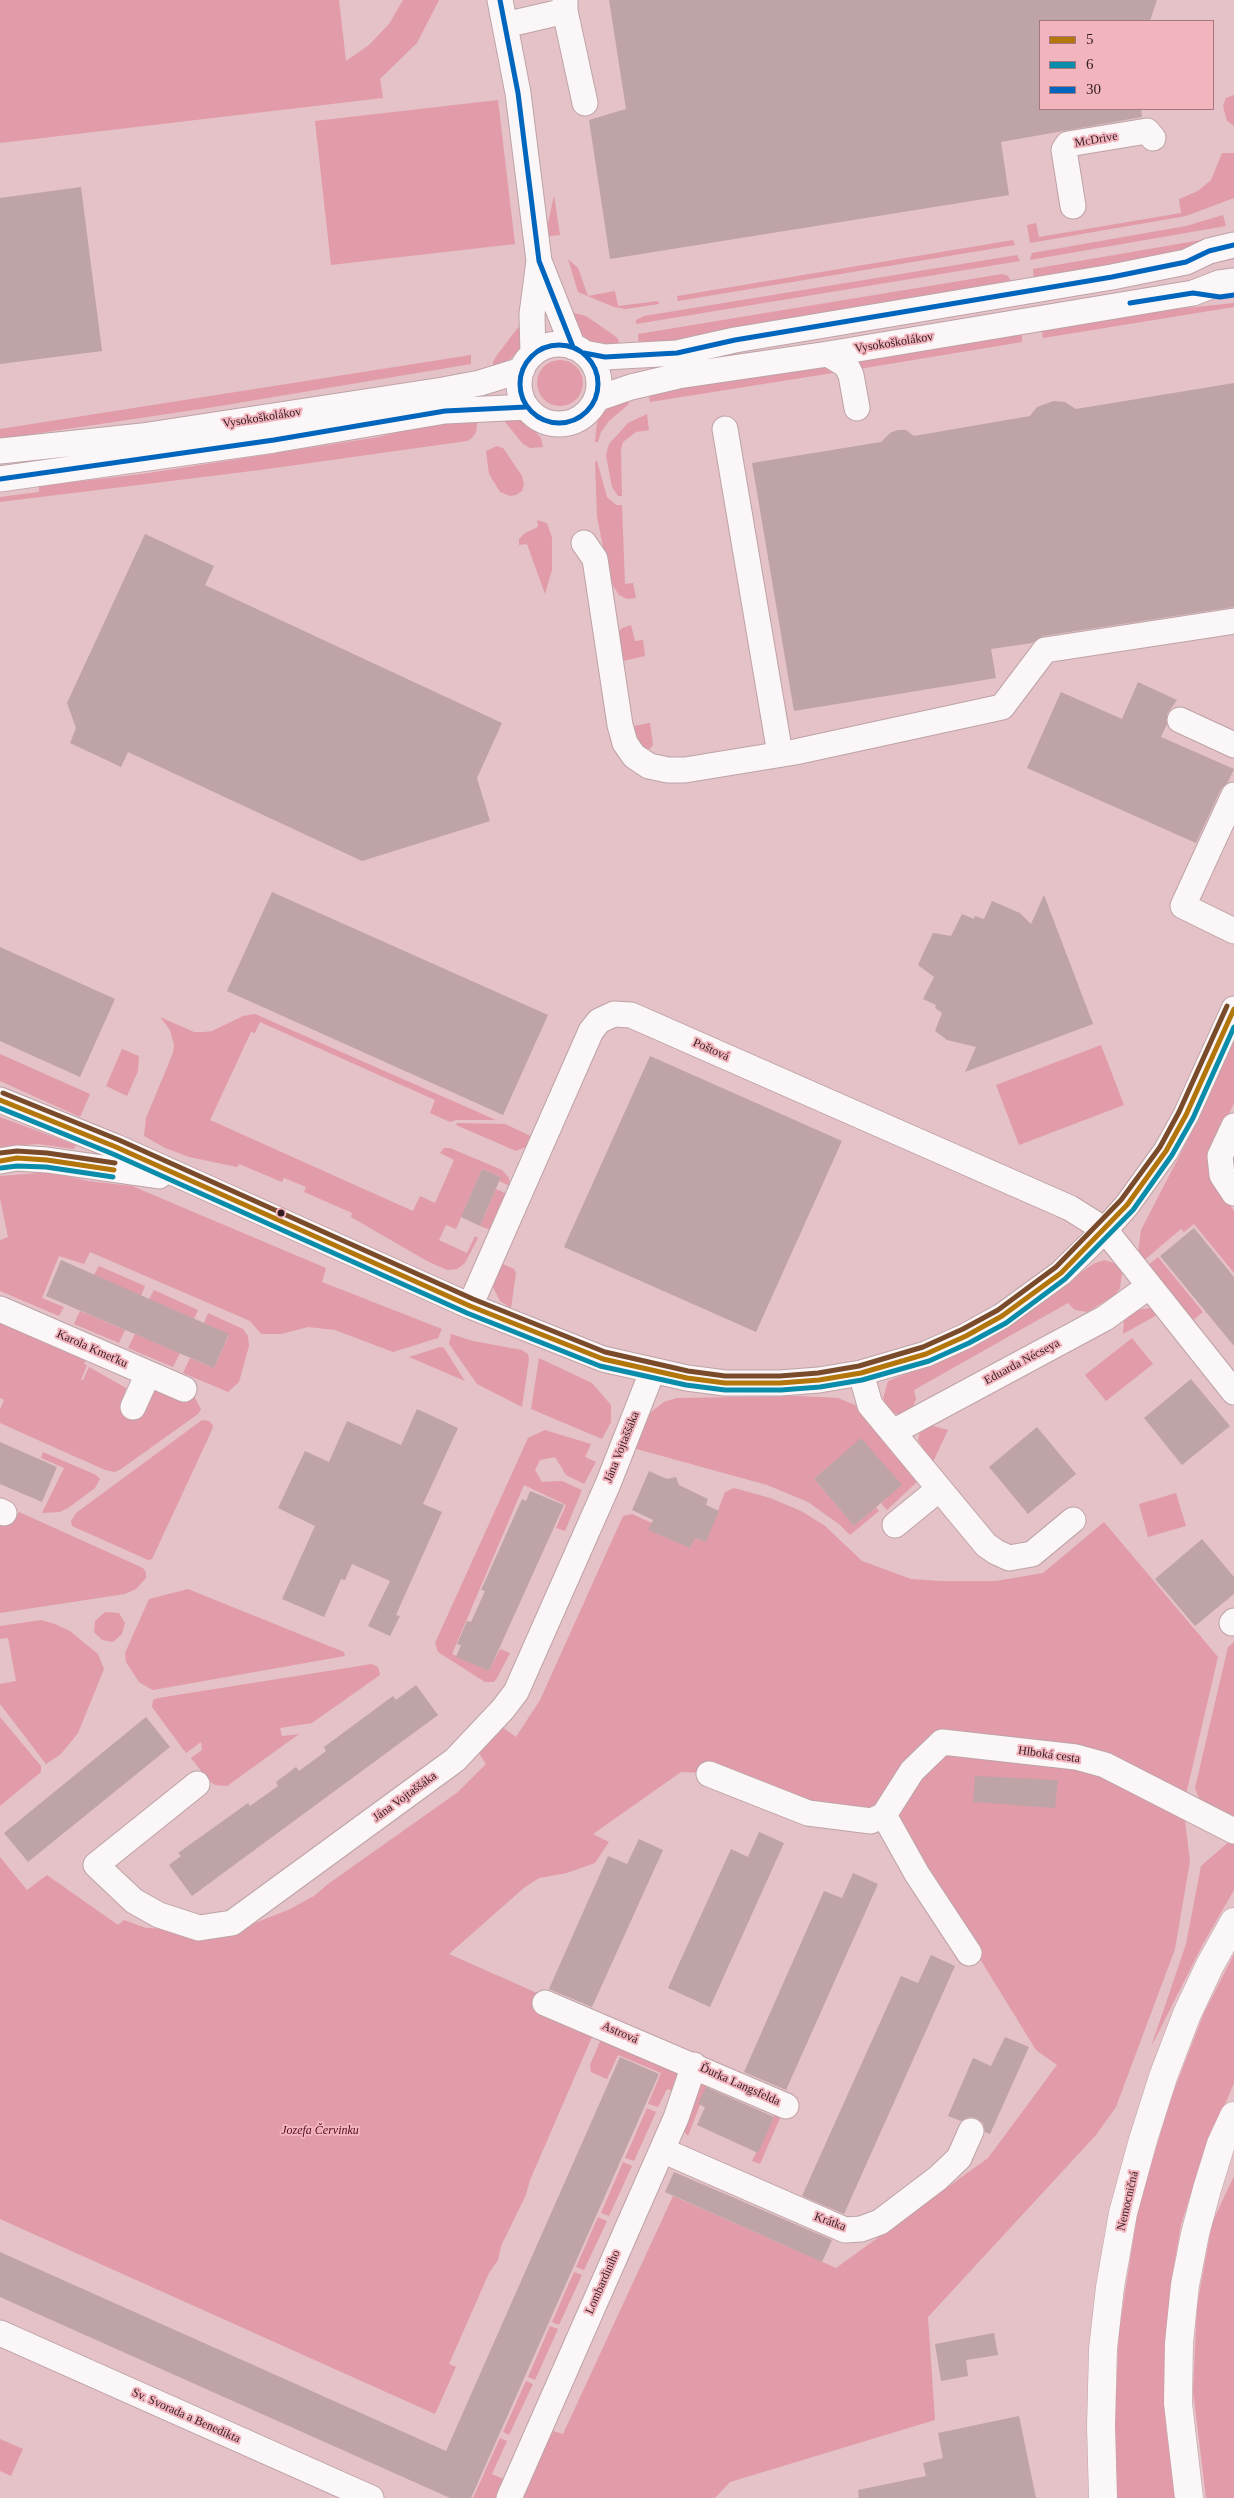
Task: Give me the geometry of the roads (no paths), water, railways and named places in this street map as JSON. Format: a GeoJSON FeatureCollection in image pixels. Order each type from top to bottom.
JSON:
{"type":"FeatureCollection","features":[{"type":"Feature","properties":{"kind":"main road","name":"Nemocničná"},"geometry":{"type":"LineString","coordinates":[[1103,2498],[1101,2426],[1103,2349],[1110,2287],[1123,2213],[1142,2140],[1167,2068],[1191,2006],[1234,1922]]}},
{"type":"Feature","properties":{"kind":"main road"},"geometry":{"type":"LineString","coordinates":[[1189,2498],[1178,2402],[1179,2343],[1185,2286],[1195,2234],[1207,2189],[1222,2144],[1234,2116]]}},
{"type":"Feature","properties":{"kind":"street"},"geometry":{"type":"LineString","coordinates":[[500,0],[518,93],[539,261],[528,362],[519,383],[521,396],[526,407],[535,416],[546,422],[564,424],[581,418],[596,399],[599,380],[593,362],[579,350],[539,261]]}},
{"type":"Feature","properties":{"kind":"street"},"geometry":{"type":"LineString","coordinates":[[505,25],[566,5],[585,103]]}},
{"type":"Feature","properties":{"kind":"street","name":"McDrive"},"geometry":{"type":"LineString","coordinates":[[1073,206],[1064,150],[1068,144],[1147,131],[1153,138]]}},
{"type":"Feature","properties":{"kind":"street","name":"Vysokoškolákov"},"geometry":{"type":"LineString","coordinates":[[0,451],[142,436],[480,383],[528,362],[546,347],[559,344],[612,357],[678,353],[735,340],[1020,293],[1186,262],[1209,251],[1234,245]]}},
{"type":"Feature","properties":{"kind":"street","name":"Vysokoškolákov"},"geometry":{"type":"LineString","coordinates":[[1186,262],[1211,265],[1234,260]]}},
{"type":"Feature","properties":{"kind":"street","name":"Vysokoškolákov"},"geometry":{"type":"LineString","coordinates":[[596,399],[631,386],[678,376],[828,354],[1193,294],[1219,282],[1234,281]]}},
{"type":"Feature","properties":{"kind":"street","name":"Vysokoškolákov"},"geometry":{"type":"LineString","coordinates":[[1193,294],[1220,297],[1234,295]]}},
{"type":"Feature","properties":{"kind":"street"},"geometry":{"type":"LineString","coordinates":[[828,354],[846,366],[851,375],[857,408]]}},
{"type":"Feature","properties":{"kind":"street","name":"Vysokoškolákov"},"geometry":{"type":"LineString","coordinates":[[0,479],[274,440],[445,411],[526,407]]}},
{"type":"Feature","properties":{"kind":"street"},"geometry":{"type":"LineString","coordinates":[[725,429],[780,754]]}},
{"type":"Feature","properties":{"kind":"street"},"geometry":{"type":"LineString","coordinates":[[584,543],[595,559],[624,743],[634,756],[649,766],[668,770],[685,770],[780,754],[1002,707],[1045,650],[1234,621]]}},
{"type":"Feature","properties":{"kind":"street"},"geometry":{"type":"LineString","coordinates":[[1180,720],[1234,745]]}},
{"type":"Feature","properties":{"kind":"street"},"geometry":{"type":"LineString","coordinates":[[1234,795],[1183,906],[1234,931]]}},
{"type":"Feature","properties":{"kind":"street"},"geometry":{"type":"LineString","coordinates":[[0,1100],[116,1148],[470,1306],[603,1359],[652,1372],[725,1383],[818,1380],[860,1373],[926,1354],[1002,1316],[1061,1273],[1105,1230],[1127,1205],[1166,1151],[1186,1115],[1234,1009]]}},
{"type":"Feature","properties":{"kind":"street","name":"Poštová"},"geometry":{"type":"LineString","coordinates":[[470,1306],[591,1031],[599,1021],[614,1014],[631,1014],[886,1126],[1070,1208],[1105,1230]]}},
{"type":"Feature","properties":{"kind":"street"},"geometry":{"type":"LineString","coordinates":[[1234,1126],[1220,1156],[1222,1175],[1234,1193]]}},
{"type":"Feature","properties":{"kind":"street"},"geometry":{"type":"LineString","coordinates":[[0,1162],[17,1158],[47,1160],[188,1181]]}},
{"type":"Feature","properties":{"kind":"street"},"geometry":{"type":"LineString","coordinates":[[1105,1230],[1148,1287],[1234,1392]]}},
{"type":"Feature","properties":{"kind":"street","name":"Eduarda Nécseya"},"geometry":{"type":"LineString","coordinates":[[893,1432],[1105,1318],[1148,1287]]}},
{"type":"Feature","properties":{"kind":"street","name":"Karola Kmeťku"},"geometry":{"type":"LineString","coordinates":[[0,1309],[184,1389]]}},
{"type":"Feature","properties":{"kind":"street","name":"Jána Vojtaššáka"},"geometry":{"type":"LineString","coordinates":[[197,1784],[96,1864],[134,1901],[159,1915],[199,1928],[232,1923],[455,1760],[503,1709],[516,1692],[608,1484],[652,1372]]}},
{"type":"Feature","properties":{"kind":"street"},"geometry":{"type":"LineString","coordinates":[[860,1373],[870,1405],[986,1545],[1009,1558],[1032,1554],[1073,1520]]}},
{"type":"Feature","properties":{"kind":"street"},"geometry":{"type":"LineString","coordinates":[[133,1407],[148,1374]]}},
{"type":"Feature","properties":{"kind":"street"},"geometry":{"type":"LineString","coordinates":[[895,1525],[939,1489]]}},
{"type":"Feature","properties":{"kind":"street","name":"Hlboká cesta"},"geometry":{"type":"LineString","coordinates":[[884,1815],[912,1771],[942,1742],[1076,1757],[1105,1765],[1234,1831]]}},
{"type":"Feature","properties":{"kind":"street"},"geometry":{"type":"LineString","coordinates":[[709,1774],[808,1813],[871,1821],[884,1815],[917,1874],[969,1953]]}},
{"type":"Feature","properties":{"kind":"street","name":"Astrová"},"geometry":{"type":"LineString","coordinates":[[545,2003],[694,2065]]}},
{"type":"Feature","properties":{"kind":"street","name":"Ďurka Langsfelda"},"geometry":{"type":"LineString","coordinates":[[694,2065],[786,2106]]}},
{"type":"Feature","properties":{"kind":"street","name":"Lombardiniho"},"geometry":{"type":"LineString","coordinates":[[509,2498],[676,2118],[694,2065]]}},
{"type":"Feature","properties":{"kind":"street","name":"Krátka"},"geometry":{"type":"LineString","coordinates":[[662,2150],[846,2230],[853,2230],[880,2222],[938,2178],[959,2158],[971,2132]]}},
{"type":"Feature","properties":{"kind":"street","name":"Sv. Svorada a Benedikta"},"geometry":{"type":"LineString","coordinates":[[0,2333],[372,2498]]}},
{"type":"Feature","properties":{"kind":"park label","name":"Jozefa Červinku"},"geometry":{"type":"Point","coordinates":[320,2131]}}]}
